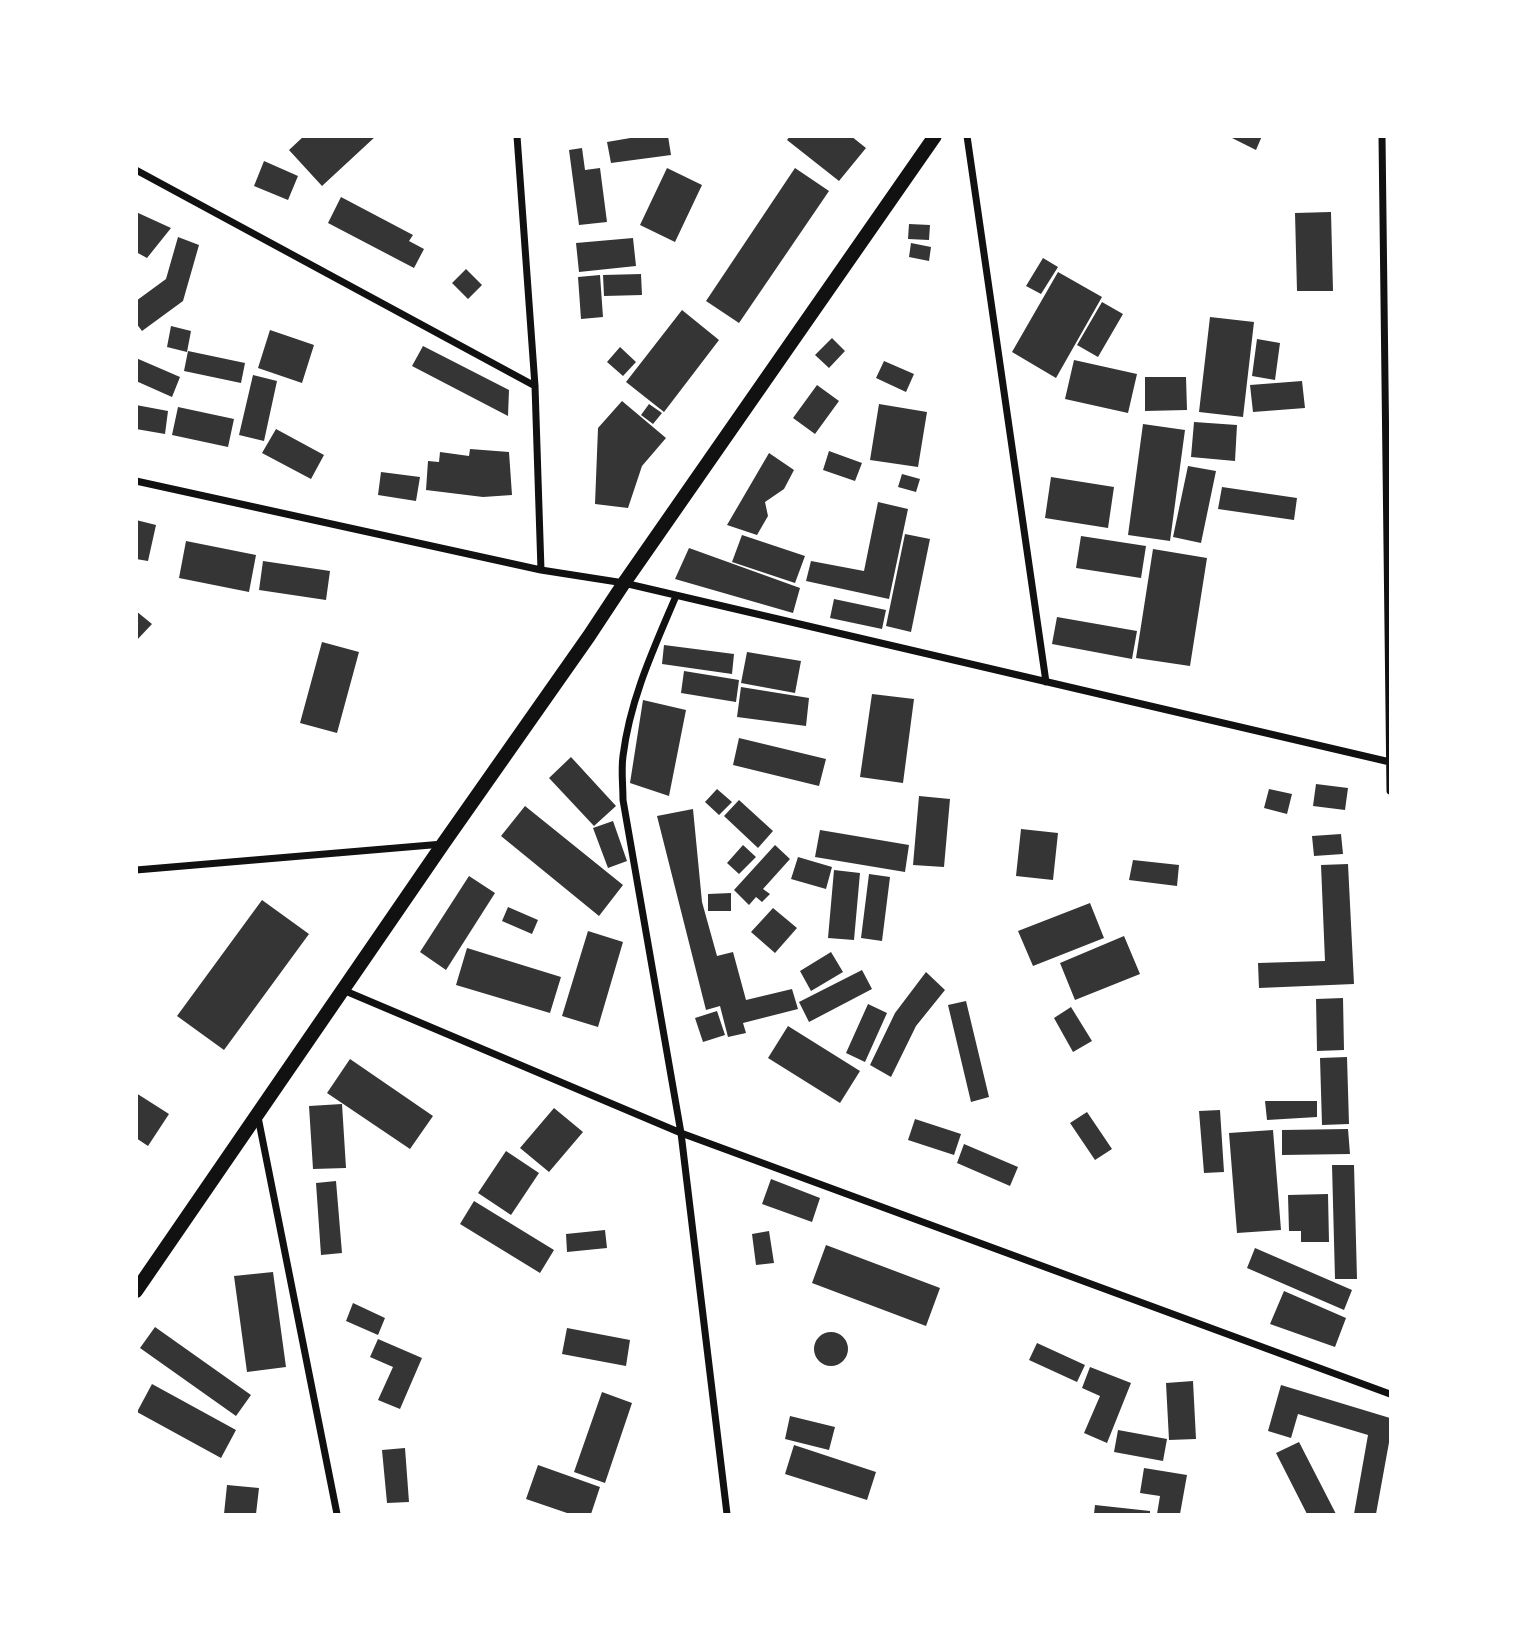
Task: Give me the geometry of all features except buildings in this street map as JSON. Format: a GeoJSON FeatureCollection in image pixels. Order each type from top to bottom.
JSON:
{"type":"FeatureCollection","features":[{"type":"Feature","properties":{"kind":"main road"},"geometry":{"type":"LineString","coordinates":[[136,1291],[935,136]]}},
{"type":"Feature","properties":{"kind":"street"},"geometry":{"type":"LineString","coordinates":[[517,136],[535,386],[541,570]]}},
{"type":"Feature","properties":{"kind":"street"},"geometry":{"type":"LineString","coordinates":[[967,136],[1046,682]]}},
{"type":"Feature","properties":{"kind":"street"},"geometry":{"type":"LineString","coordinates":[[1382,136],[1391,791]]}},
{"type":"Feature","properties":{"kind":"street"},"geometry":{"type":"LineString","coordinates":[[136,170],[535,386]]}},
{"type":"Feature","properties":{"kind":"street"},"geometry":{"type":"LineString","coordinates":[[136,481],[541,570],[624,583],[1390,762]]}},
{"type":"Feature","properties":{"kind":"street"},"geometry":{"type":"LineString","coordinates":[[676,596],[638,689],[630,717],[623,758],[623,800],[681,1133],[727,1514]]}},
{"type":"Feature","properties":{"kind":"street"},"geometry":{"type":"LineString","coordinates":[[136,870],[443,844]]}},
{"type":"Feature","properties":{"kind":"street"},"geometry":{"type":"LineString","coordinates":[[344,990],[681,1133],[1391,1394]]}},
{"type":"Feature","properties":{"kind":"street"},"geometry":{"type":"LineString","coordinates":[[257,1115],[337,1514]]}}]}
